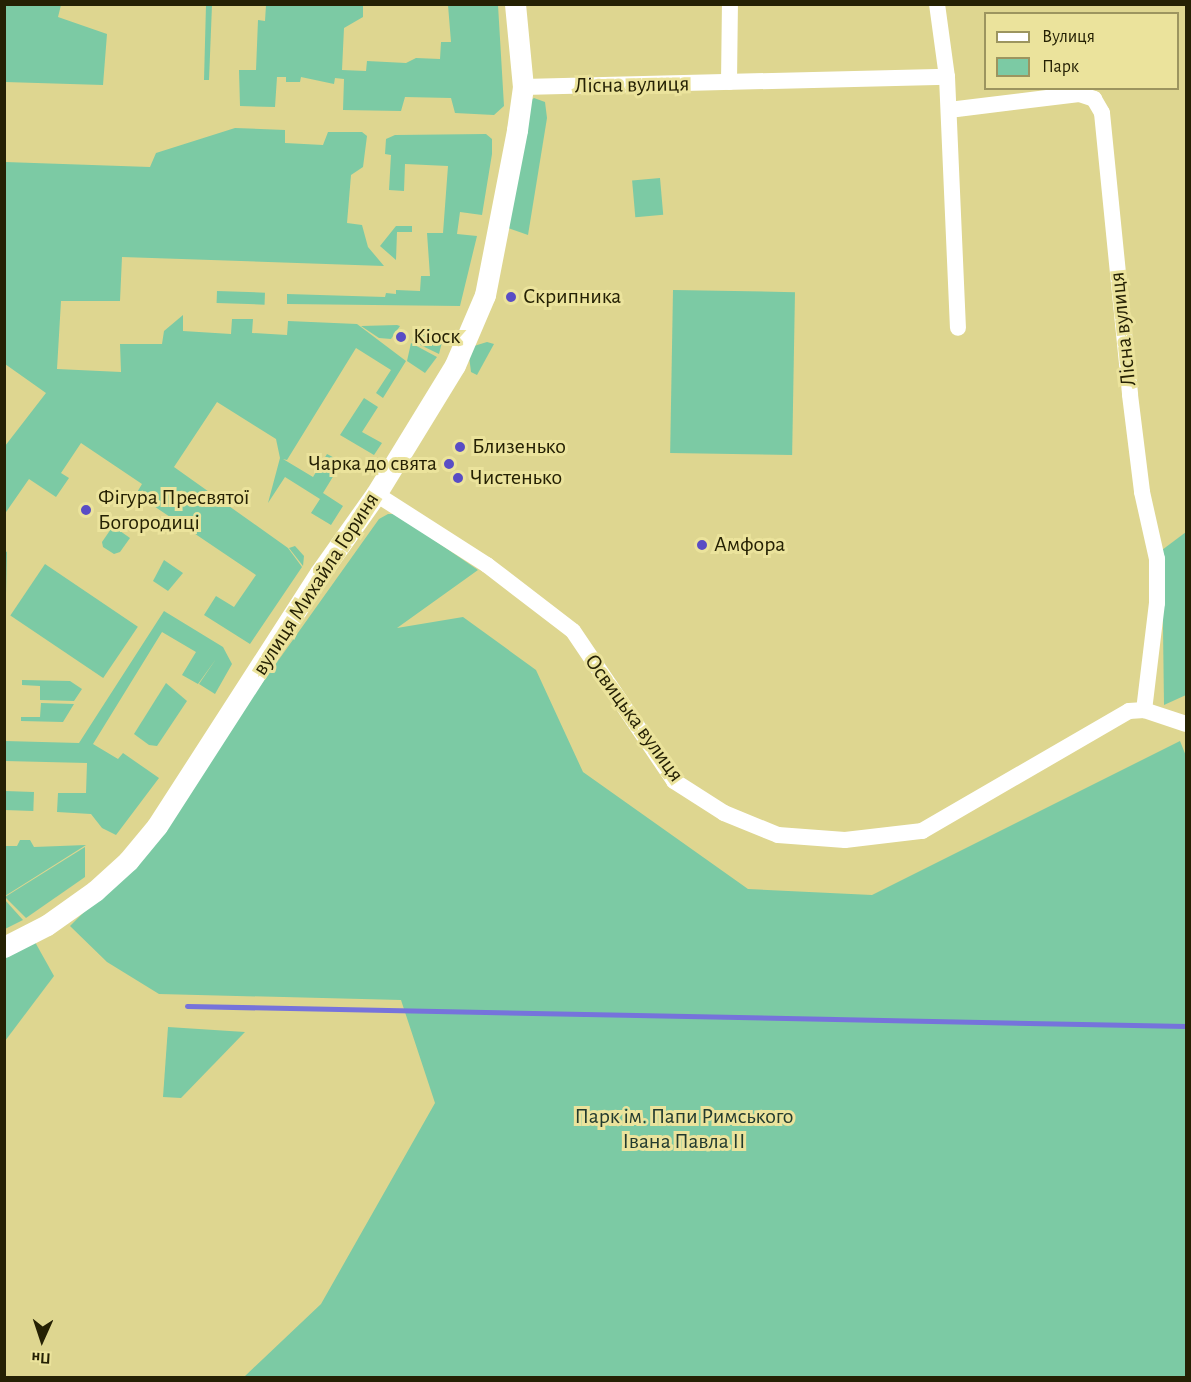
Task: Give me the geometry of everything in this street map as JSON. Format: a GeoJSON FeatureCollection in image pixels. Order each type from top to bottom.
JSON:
{"type":"FeatureCollection","features":[{"type":"Feature","properties":{"kind":"street","name":"вулиця Михайла Гориня"},"geometry":{"type":"LineString","coordinates":[[4,947],[48,925],[95,891],[135,852],[157,826],[320,573],[376,494],[450,374],[476,322],[529,87],[515,4]]}},
{"type":"Feature","properties":{"kind":"street"},"geometry":{"type":"LineString","coordinates":[[729,82],[730,4]]}},
{"type":"Feature","properties":{"kind":"street"},"geometry":{"type":"LineString","coordinates":[[938,4],[947,77],[958,328]]}},
{"type":"Feature","properties":{"kind":"street","name":"Лісна вулиця"},"geometry":{"type":"LineString","coordinates":[[529,87],[947,77]]}},
{"type":"Feature","properties":{"kind":"street","name":"Лісна вулиця"},"geometry":{"type":"LineString","coordinates":[[949,110],[1079,94],[1094,99],[1102,113],[1130,395],[1142,492],[1157,558],[1158,603],[1144,708]]}},
{"type":"Feature","properties":{"kind":"street","name":"Освицька вулиця"},"geometry":{"type":"LineString","coordinates":[[376,494],[488,565],[573,631],[674,781],[724,813],[778,836],[845,840],[922,831],[1129,711],[1144,708]]}},
{"type":"Feature","properties":{"kind":"street"},"geometry":{"type":"LineString","coordinates":[[1144,708],[1186,724]]}},
{"type":"Feature","properties":{"kind":"green space"},"geometry":{"type":"Polygon","coordinates":[[[5,4],[61,5],[58,17],[107,34],[103,85],[5,82],[5,4]]]}},
{"type":"Feature","properties":{"kind":"green space"},"geometry":{"type":"Polygon","coordinates":[[[206,5],[212,5],[209,80],[204,80],[206,5]]]}},
{"type":"Feature","properties":{"kind":"green space"},"geometry":{"type":"Polygon","coordinates":[[[266,5],[363,5],[363,17],[344,28],[342,70],[366,71],[367,61],[406,63],[416,58],[440,59],[441,42],[451,42],[448,5],[498,5],[504,106],[494,115],[455,113],[451,98],[405,97],[401,111],[343,110],[344,79],[335,78],[334,84],[301,77],[300,82],[286,82],[286,77],[277,77],[275,107],[240,106],[239,70],[256,70],[258,20],[265,21],[266,5]]]}},
{"type":"Feature","properties":{"kind":"green space"},"geometry":{"type":"Polygon","coordinates":[[[534,98],[545,102],[547,118],[528,235],[508,228],[527,103],[534,98]]]}},
{"type":"Feature","properties":{"kind":"green space"},"geometry":{"type":"Polygon","coordinates":[[[235,128],[285,130],[285,143],[323,145],[328,132],[362,132],[367,136],[363,167],[351,175],[347,223],[362,225],[368,247],[384,266],[122,257],[120,301],[61,301],[57,369],[121,372],[120,344],[162,344],[164,331],[183,315],[183,331],[231,334],[232,319],[253,319],[252,333],[287,335],[288,321],[357,324],[406,361],[383,398],[376,393],[391,370],[356,348],[287,460],[283,459],[313,477],[327,454],[342,462],[323,493],[343,506],[331,525],[311,513],[320,499],[285,477],[268,503],[280,458],[276,439],[217,402],[174,467],[288,548],[302,567],[250,644],[204,615],[216,596],[234,607],[256,575],[136,494],[142,484],[81,443],[61,473],[69,478],[56,497],[29,479],[4,515],[5,446],[46,393],[5,364],[5,162],[150,167],[156,153],[235,128]]]}},
{"type":"Feature","properties":{"kind":"green space"},"geometry":{"type":"Polygon","coordinates":[[[486,134],[492,139],[492,154],[482,215],[460,212],[457,234],[477,236],[460,306],[287,304],[287,294],[385,297],[386,293],[396,294],[396,290],[420,291],[421,276],[430,276],[427,233],[443,233],[448,166],[405,164],[404,191],[389,190],[391,155],[385,154],[386,139],[395,135],[486,134]]]}},
{"type":"Feature","properties":{"kind":"green space"},"geometry":{"type":"Polygon","coordinates":[[[660,178],[663,215],[635,217],[632,180],[660,178]]]}},
{"type":"Feature","properties":{"kind":"green space"},"geometry":{"type":"Polygon","coordinates":[[[396,226],[412,226],[412,232],[397,232],[396,260],[380,246],[396,226]]]}},
{"type":"Feature","properties":{"kind":"green space"},"geometry":{"type":"Polygon","coordinates":[[[673,290],[795,292],[792,455],[670,453],[673,290]]]}},
{"type":"Feature","properties":{"kind":"green space"},"geometry":{"type":"Polygon","coordinates":[[[217,291],[265,293],[265,305],[217,303],[217,291]]]}},
{"type":"Feature","properties":{"kind":"green space"},"geometry":{"type":"Polygon","coordinates":[[[361,326],[400,326],[391,339],[379,338],[361,326]]]}},
{"type":"Feature","properties":{"kind":"green space"},"geometry":{"type":"Polygon","coordinates":[[[415,326],[430,329],[438,336],[442,342],[439,354],[412,341],[415,326]]]}},
{"type":"Feature","properties":{"kind":"green space"},"geometry":{"type":"Polygon","coordinates":[[[487,342],[494,344],[477,375],[471,372],[469,356],[474,346],[487,342]]]}},
{"type":"Feature","properties":{"kind":"green space"},"geometry":{"type":"Polygon","coordinates":[[[411,343],[437,357],[425,373],[407,361],[411,343]]]}},
{"type":"Feature","properties":{"kind":"green space"},"geometry":{"type":"Polygon","coordinates":[[[364,398],[378,407],[362,432],[382,443],[374,455],[340,435],[364,398]]]}},
{"type":"Feature","properties":{"kind":"green space","name":"Парк ім. Папи Римського Івана Павла ІІ"},"geometry":{"type":"Polygon","coordinates":[[[388,514],[396,514],[478,570],[397,628],[463,617],[536,670],[583,772],[748,889],[872,895],[1180,741],[1186,756],[1186,1377],[244,1377],[321,1304],[435,1103],[401,1000],[159,994],[107,962],[70,926],[137,859],[379,519],[388,514]]]}},
{"type":"Feature","properties":{"kind":"green space"},"geometry":{"type":"Polygon","coordinates":[[[113,526],[130,538],[120,552],[114,554],[103,547],[102,542],[113,526]]]}},
{"type":"Feature","properties":{"kind":"green space"},"geometry":{"type":"Polygon","coordinates":[[[1186,532],[1186,695],[1164,705],[1162,550],[1186,532]]]}},
{"type":"Feature","properties":{"kind":"green space"},"geometry":{"type":"Polygon","coordinates":[[[295,546],[304,556],[303,566],[289,548],[295,546]]]}},
{"type":"Feature","properties":{"kind":"green space"},"geometry":{"type":"Polygon","coordinates":[[[5,551],[7,552],[5,636],[4,635],[5,551]]]}},
{"type":"Feature","properties":{"kind":"green space"},"geometry":{"type":"Polygon","coordinates":[[[164,560],[183,573],[168,591],[153,581],[164,560]]]}},
{"type":"Feature","properties":{"kind":"green space"},"geometry":{"type":"Polygon","coordinates":[[[45,564],[138,627],[103,678],[10,615],[45,564]]]}},
{"type":"Feature","properties":{"kind":"green space"},"geometry":{"type":"Polygon","coordinates":[[[164,611],[223,647],[232,664],[215,694],[199,684],[216,659],[198,684],[182,675],[196,652],[162,632],[93,744],[118,759],[123,753],[159,778],[116,835],[102,828],[91,814],[57,812],[58,793],[86,793],[87,763],[5,761],[5,741],[79,743],[164,611]]]}},
{"type":"Feature","properties":{"kind":"green space"},"geometry":{"type":"Polygon","coordinates":[[[22,680],[70,681],[82,689],[74,701],[40,700],[40,686],[22,685],[22,680]]]}},
{"type":"Feature","properties":{"kind":"green space"},"geometry":{"type":"Polygon","coordinates":[[[166,683],[187,701],[157,746],[149,745],[134,734],[166,683]]]}},
{"type":"Feature","properties":{"kind":"green space"},"geometry":{"type":"Polygon","coordinates":[[[41,703],[74,704],[63,722],[21,721],[21,717],[40,717],[41,703]]]}},
{"type":"Feature","properties":{"kind":"green space"},"geometry":{"type":"Polygon","coordinates":[[[5,791],[34,792],[33,811],[4,810],[5,791]]]}},
{"type":"Feature","properties":{"kind":"green space"},"geometry":{"type":"Polygon","coordinates":[[[20,840],[30,840],[34,847],[86,845],[5,896],[5,846],[17,846],[20,840]]]}},
{"type":"Feature","properties":{"kind":"green space"},"geometry":{"type":"Polygon","coordinates":[[[85,847],[85,877],[26,918],[5,897],[85,847]]]}},
{"type":"Feature","properties":{"kind":"green space"},"geometry":{"type":"Polygon","coordinates":[[[5,900],[23,920],[5,929],[5,900]]]}},
{"type":"Feature","properties":{"kind":"green space"},"geometry":{"type":"Polygon","coordinates":[[[35,942],[54,976],[5,1041],[5,955],[35,942]]]}},
{"type":"Feature","properties":{"kind":"green space"},"geometry":{"type":"Polygon","coordinates":[[[168,1027],[245,1032],[181,1098],[163,1097],[168,1027]]]}},
{"type":"Feature","properties":{"kind":"waterway"},"geometry":{"type":"LineString","coordinates":[[187,1006],[1186,1026]]}},
{"type":"Feature","properties":{"kind":"place","name":"Скрипника"},"geometry":{"type":"Point","coordinates":[511,297]}},
{"type":"Feature","properties":{"kind":"place","name":"Кіоск"},"geometry":{"type":"Point","coordinates":[401,337]}},
{"type":"Feature","properties":{"kind":"place","name":"Близенько"},"geometry":{"type":"Point","coordinates":[460,447]}},
{"type":"Feature","properties":{"kind":"place","name":"Чарка до свята"},"geometry":{"type":"Point","coordinates":[449,464]}},
{"type":"Feature","properties":{"kind":"place","name":"Чистенько"},"geometry":{"type":"Point","coordinates":[458,478]}},
{"type":"Feature","properties":{"kind":"place","name":"Фігура Пресвятої Богородиці"},"geometry":{"type":"Point","coordinates":[86,510]}},
{"type":"Feature","properties":{"kind":"place","name":"Амфора"},"geometry":{"type":"Point","coordinates":[702,545]}}]}
